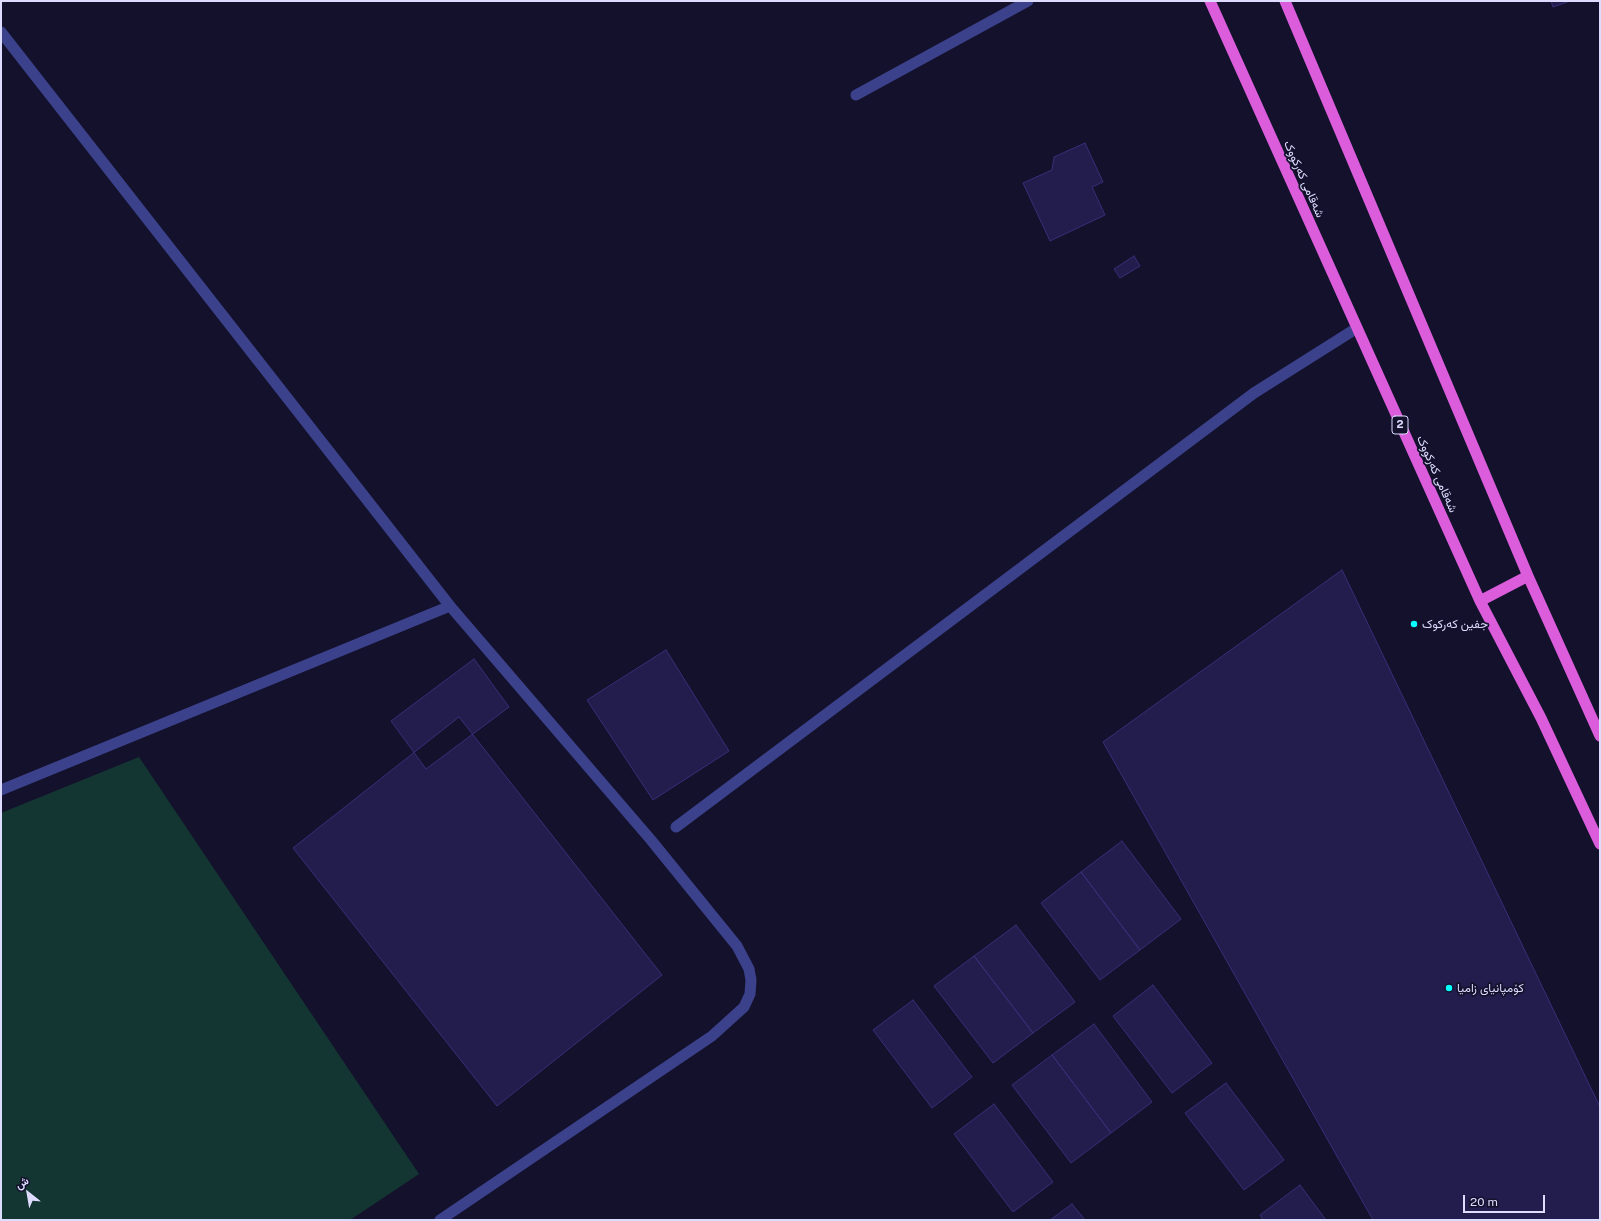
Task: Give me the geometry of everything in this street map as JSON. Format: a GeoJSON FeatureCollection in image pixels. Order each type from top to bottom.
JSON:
{"type":"FeatureCollection","features":[{"type":"Feature","properties":{"kind":"highway","name":"شەقامی کەرکووک"},"geometry":{"type":"LineString","coordinates":[[1210,1],[1480,601],[1541,718],[1600,844]]}},
{"type":"Feature","properties":{"kind":"highway"},"geometry":{"type":"LineString","coordinates":[[1285,1],[1528,576],[1600,736]]}},
{"type":"Feature","properties":{"kind":"highway"},"geometry":{"type":"LineString","coordinates":[[1480,601],[1528,576]]}},
{"type":"Feature","properties":{"kind":"street"},"geometry":{"type":"LineString","coordinates":[[856,95],[1028,1]]}},
{"type":"Feature","properties":{"kind":"street"},"geometry":{"type":"LineString","coordinates":[[1,32],[450,606],[651,840],[737,946],[749,969],[751,980],[750,994],[744,1007],[712,1036],[440,1220]]}},
{"type":"Feature","properties":{"kind":"street"},"geometry":{"type":"LineString","coordinates":[[676,827],[1254,393],[1357,328]]}},
{"type":"Feature","properties":{"kind":"street"},"geometry":{"type":"LineString","coordinates":[[1,790],[450,606]]}},
{"type":"Feature","properties":{"kind":"green space"},"geometry":{"type":"Polygon","coordinates":[[[139,757],[419,1174],[350,1220],[1,1220],[1,813],[139,757]]]}},
{"type":"Feature","properties":{"kind":"building"},"geometry":{"type":"Polygon","coordinates":[[[1551,1],[1570,1],[1553,7],[1551,1]]]}},
{"type":"Feature","properties":{"kind":"building"},"geometry":{"type":"Polygon","coordinates":[[[1085,143],[1103,182],[1092,187],[1105,215],[1050,241],[1023,183],[1052,170],[1054,157],[1085,143]]]}},
{"type":"Feature","properties":{"kind":"building"},"geometry":{"type":"Polygon","coordinates":[[[1134,256],[1140,266],[1120,278],[1114,269],[1134,256]]]}},
{"type":"Feature","properties":{"kind":"building"},"geometry":{"type":"Polygon","coordinates":[[[1342,570],[1600,1107],[1600,1220],[1373,1220],[1103,742],[1342,570]]]}},
{"type":"Feature","properties":{"kind":"building"},"geometry":{"type":"Polygon","coordinates":[[[666,650],[729,751],[653,800],[587,700],[666,650]]]}},
{"type":"Feature","properties":{"kind":"building"},"geometry":{"type":"Polygon","coordinates":[[[474,659],[509,707],[426,769],[391,721],[474,659]]]}},
{"type":"Feature","properties":{"kind":"building"},"geometry":{"type":"Polygon","coordinates":[[[459,717],[662,975],[497,1106],[293,848],[459,717]]]}},
{"type":"Feature","properties":{"kind":"building"},"geometry":{"type":"Polygon","coordinates":[[[1122,841],[1181,919],[1140,950],[1081,872],[1122,841]]]}},
{"type":"Feature","properties":{"kind":"building"},"geometry":{"type":"Polygon","coordinates":[[[1081,872],[1140,950],[1100,980],[1041,903],[1081,872]]]}},
{"type":"Feature","properties":{"kind":"building"},"geometry":{"type":"Polygon","coordinates":[[[1016,925],[1075,1002],[1033,1033],[974,956],[1016,925]]]}},
{"type":"Feature","properties":{"kind":"building"},"geometry":{"type":"Polygon","coordinates":[[[974,956],[1033,1033],[993,1063],[934,986],[974,956]]]}},
{"type":"Feature","properties":{"kind":"building"},"geometry":{"type":"Polygon","coordinates":[[[1153,985],[1212,1063],[1172,1093],[1113,1016],[1153,985]]]}},
{"type":"Feature","properties":{"kind":"building"},"geometry":{"type":"Polygon","coordinates":[[[913,1000],[972,1077],[932,1108],[873,1030],[913,1000]]]}},
{"type":"Feature","properties":{"kind":"building"},"geometry":{"type":"Polygon","coordinates":[[[1094,1024],[1152,1102],[1111,1133],[1052,1055],[1094,1024]]]}},
{"type":"Feature","properties":{"kind":"building"},"geometry":{"type":"Polygon","coordinates":[[[1052,1055],[1111,1133],[1071,1163],[1012,1085],[1052,1055]]]}},
{"type":"Feature","properties":{"kind":"building"},"geometry":{"type":"Polygon","coordinates":[[[1226,1083],[1284,1160],[1244,1190],[1185,1113],[1226,1083]]]}},
{"type":"Feature","properties":{"kind":"building"},"geometry":{"type":"Polygon","coordinates":[[[994,1104],[1053,1182],[1013,1212],[954,1134],[994,1104]]]}},
{"type":"Feature","properties":{"kind":"building"},"geometry":{"type":"Polygon","coordinates":[[[1300,1185],[1326,1220],[1263,1220],[1260,1215],[1300,1185]]]}},
{"type":"Feature","properties":{"kind":"building"},"geometry":{"type":"Polygon","coordinates":[[[1072,1204],[1085,1220],[1050,1220],[1072,1204]]]}},
{"type":"Feature","properties":{"kind":"place","name":"جفین کەرکوک"},"geometry":{"type":"Point","coordinates":[1414,624]}},
{"type":"Feature","properties":{"kind":"place","name":"کۆمپانیای زامیا"},"geometry":{"type":"Point","coordinates":[1449,988]}}]}
